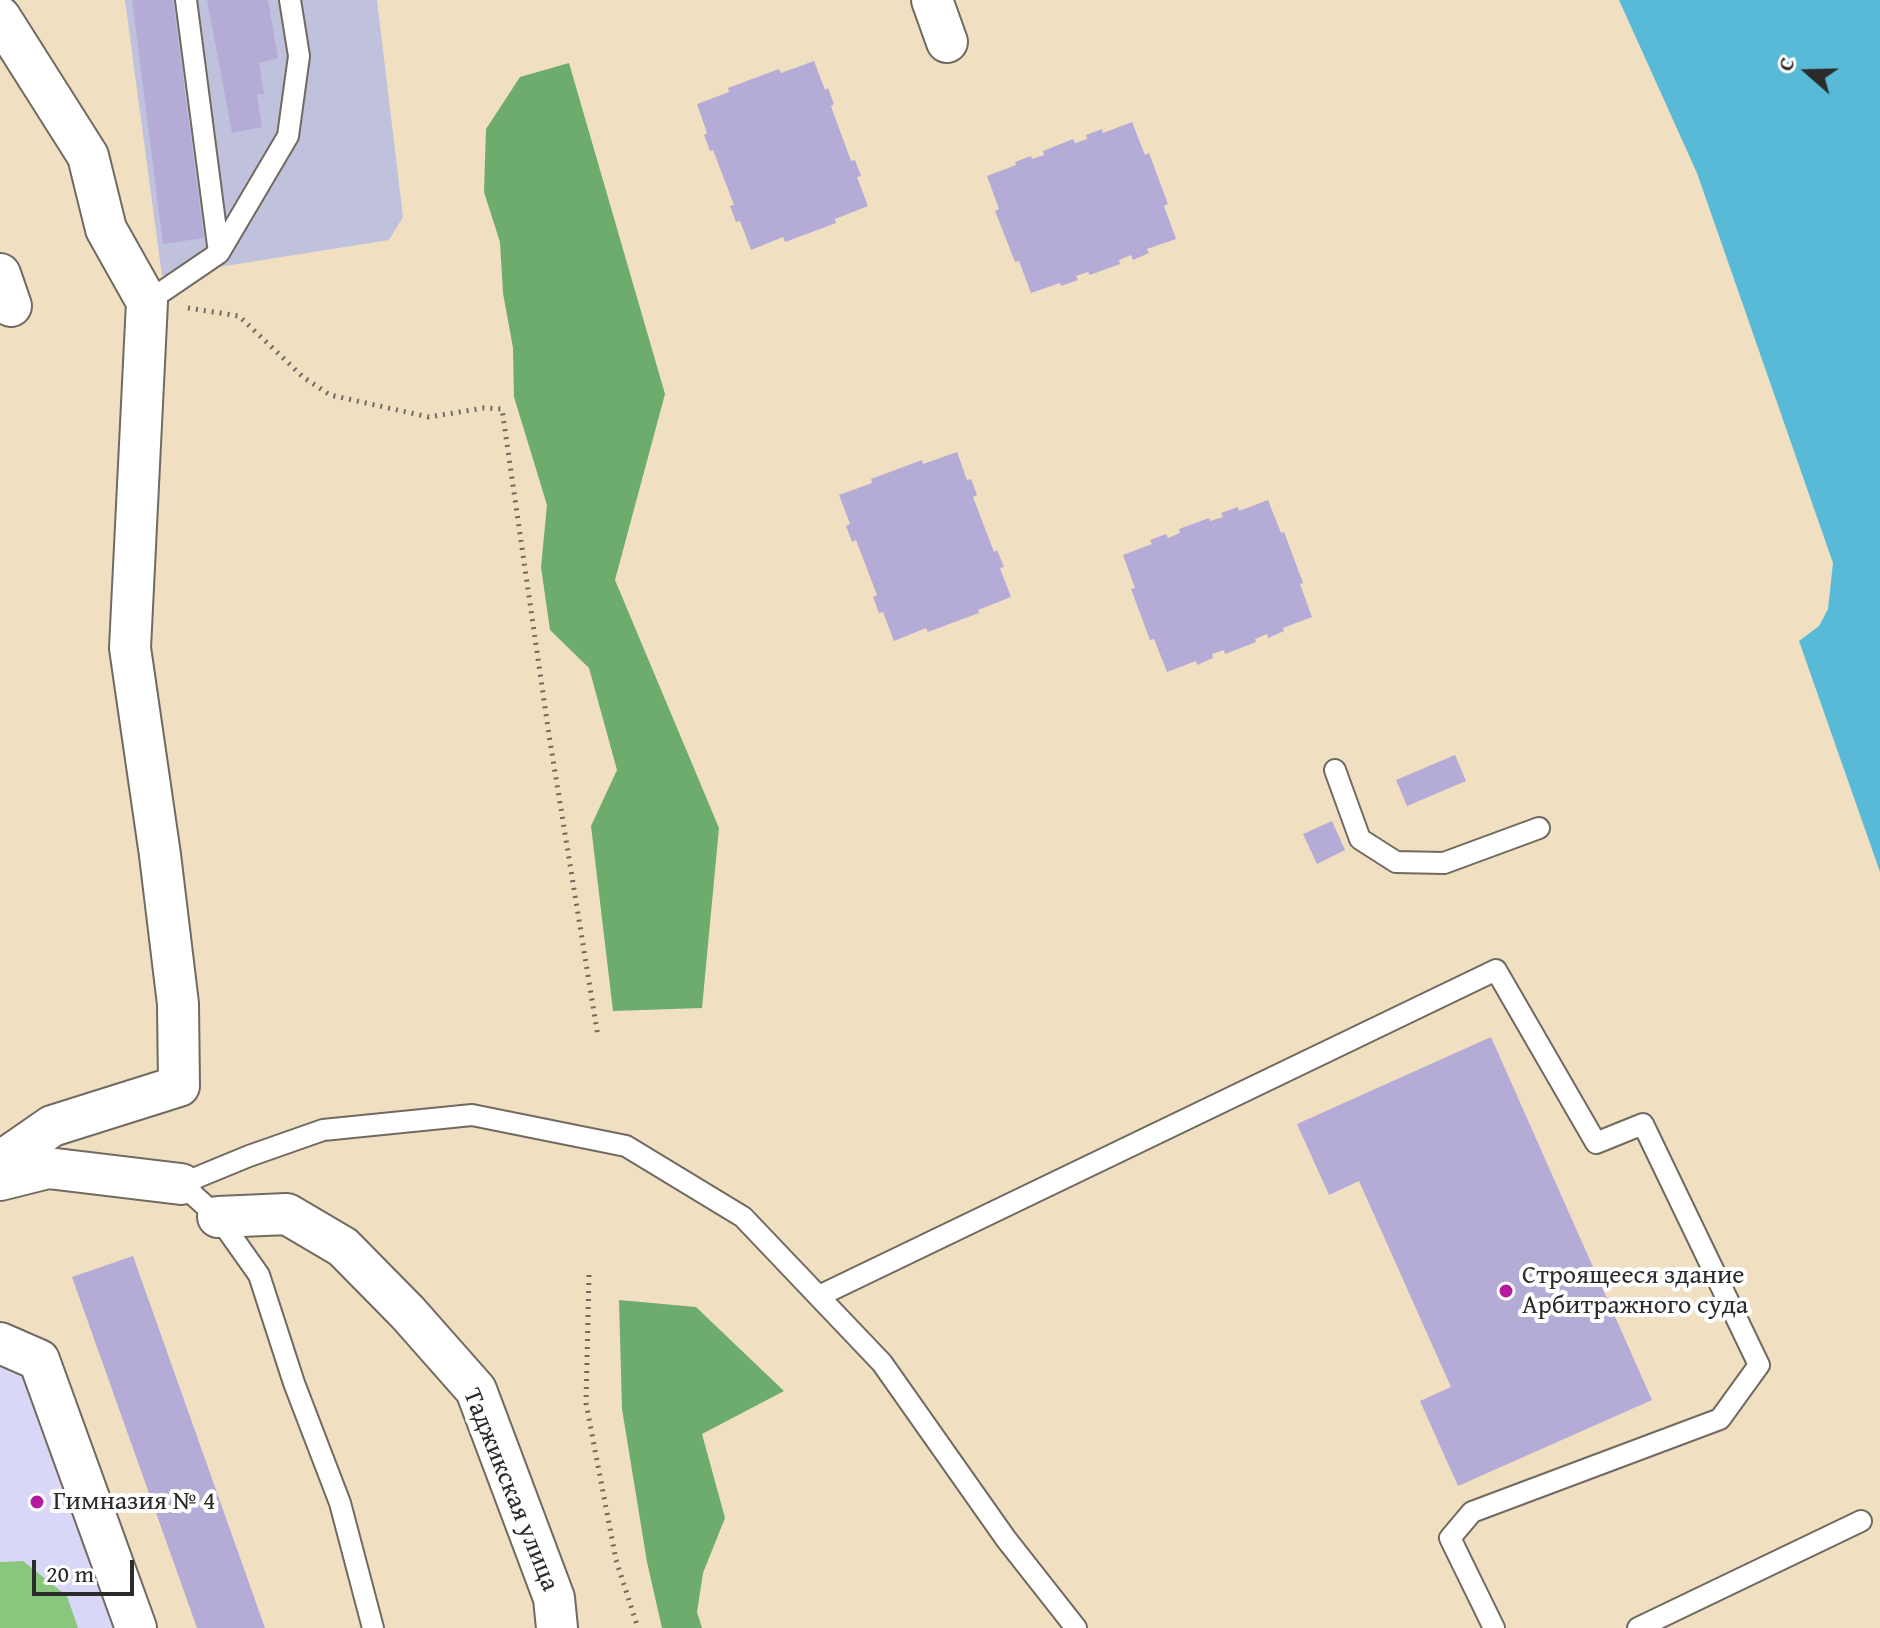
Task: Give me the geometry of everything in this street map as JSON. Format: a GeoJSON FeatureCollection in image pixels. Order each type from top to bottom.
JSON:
{"type":"FeatureCollection","features":[{"type":"Feature","properties":{"kind":"street"},"geometry":{"type":"LineString","coordinates":[[932,0],[947,42]]}},
{"type":"Feature","properties":{"kind":"street"},"geometry":{"type":"LineString","coordinates":[[0,17],[88,156],[106,229],[147,302],[130,648],[178,1004],[179,1086],[52,1126],[0,1162]]}},
{"type":"Feature","properties":{"kind":"street"},"geometry":{"type":"LineString","coordinates":[[0,1180],[48,1168],[181,1184]]}},
{"type":"Feature","properties":{"kind":"street","name":"Таджикская улица"},"geometry":{"type":"LineString","coordinates":[[218,1217],[287,1214],[343,1247],[408,1313],[476,1390],[554,1598],[557,1628]]}},
{"type":"Feature","properties":{"kind":"street"},"geometry":{"type":"LineString","coordinates":[[0,1343],[39,1360],[136,1628]]}},
{"type":"Feature","properties":{"kind":"lane"},"geometry":{"type":"LineString","coordinates":[[186,0],[219,253]]}},
{"type":"Feature","properties":{"kind":"lane"},"geometry":{"type":"LineString","coordinates":[[147,302],[219,253],[288,136],[299,56],[290,0]]}},
{"type":"Feature","properties":{"kind":"lane"},"geometry":{"type":"LineString","coordinates":[[1335,770],[1360,839],[1396,862],[1444,863],[1539,828]]}},
{"type":"Feature","properties":{"kind":"lane"},"geometry":{"type":"LineString","coordinates":[[819,1296],[1496,970],[1596,1143],[1643,1124],[1759,1365],[1720,1419],[1472,1512],[1450,1538],[1494,1628]]}},
{"type":"Feature","properties":{"kind":"lane"},"geometry":{"type":"LineString","coordinates":[[373,1628],[340,1503],[294,1383],[259,1275],[218,1217],[181,1184],[323,1130],[472,1115],[626,1146],[743,1217],[882,1363],[1006,1539],[1076,1628]]}},
{"type":"Feature","properties":{"kind":"lane"},"geometry":{"type":"LineString","coordinates":[[1638,1628],[1861,1521]]}},
{"type":"Feature","properties":{"kind":"path"},"geometry":{"type":"LineString","coordinates":[[147,302],[239,316],[303,377],[330,395],[429,417],[484,408],[502,409],[549,735],[598,1037]]}},
{"type":"Feature","properties":{"kind":"path"},"geometry":{"type":"LineString","coordinates":[[589,1275],[586,1403],[616,1560],[638,1628]]}},
{"type":"Feature","properties":{"kind":"shaded area"},"geometry":{"type":"Polygon","coordinates":[[[125,0],[377,0],[403,217],[389,240],[162,276],[125,0]]]}},
{"type":"Feature","properties":{"kind":"shaded area","name":"Гимназия № 4"},"geometry":{"type":"Polygon","coordinates":[[[0,1365],[28,1376],[119,1628],[0,1628],[0,1365]]]}},
{"type":"Feature","properties":{"kind":"green space"},"geometry":{"type":"Polygon","coordinates":[[[569,63],[665,394],[615,580],[719,828],[702,1008],[613,1011],[591,826],[617,770],[589,668],[550,630],[541,567],[547,505],[514,397],[513,348],[503,293],[500,242],[484,192],[486,129],[520,77],[569,63]]]}},
{"type":"Feature","properties":{"kind":"green space"},"geometry":{"type":"Polygon","coordinates":[[[619,1300],[696,1307],[784,1391],[702,1434],[725,1518],[703,1573],[697,1612],[702,1628],[662,1628],[647,1562],[622,1409],[619,1300]]]}},
{"type":"Feature","properties":{"kind":"green space"},"geometry":{"type":"Polygon","coordinates":[[[23,1561],[67,1596],[78,1628],[0,1628],[0,1562],[23,1561]]]}},
{"type":"Feature","properties":{"kind":"water"},"geometry":{"type":"Polygon","coordinates":[[[1619,0],[1880,0],[1880,872],[1799,641],[1819,626],[1828,609],[1833,563],[1697,173],[1619,0]]]}},
{"type":"Feature","properties":{"kind":"building"},"geometry":{"type":"Polygon","coordinates":[[[132,0],[173,0],[204,238],[163,244],[132,0]]]}},
{"type":"Feature","properties":{"kind":"building"},"geometry":{"type":"Polygon","coordinates":[[[207,0],[268,0],[278,58],[259,63],[264,94],[257,95],[262,127],[232,133],[207,0]]]}},
{"type":"Feature","properties":{"kind":"building"},"geometry":{"type":"Polygon","coordinates":[[[814,61],[834,104],[831,106],[851,161],[855,160],[861,176],[857,177],[868,206],[835,219],[836,223],[785,242],[783,237],[751,250],[740,221],[736,222],[730,206],[734,205],[704,135],[707,133],[697,104],[729,92],[728,88],[779,69],[781,73],[814,61]]]}},
{"type":"Feature","properties":{"kind":"building"},"geometry":{"type":"Polygon","coordinates":[[[1132,122],[1145,155],[1149,153],[1168,204],[1164,206],[1176,239],[1147,249],[1149,253],[1133,260],[1131,255],[1119,260],[1120,264],[1090,275],[1088,272],[1076,276],[1078,280],[1031,293],[995,211],[999,209],[987,176],[1031,156],[1032,159],[1044,155],[1043,151],[1073,139],[1075,143],[1102,129],[1103,133],[1132,122]]]}},
{"type":"Feature","properties":{"kind":"building"},"geometry":{"type":"Polygon","coordinates":[[[957,452],[967,480],[971,479],[977,495],[973,497],[994,552],[997,550],[1004,567],[1000,568],[1011,597],[978,610],[979,613],[894,641],[883,612],[879,613],[873,597],[877,595],[856,540],[852,542],[846,526],[850,524],[839,495],[922,460],[923,464],[957,452]]]}},
{"type":"Feature","properties":{"kind":"building"},"geometry":{"type":"Polygon","coordinates":[[[1268,500],[1281,533],[1284,532],[1312,617],[1225,654],[1224,650],[1212,654],[1213,658],[1197,665],[1196,661],[1167,672],[1154,639],[1150,640],[1131,589],[1135,588],[1123,555],[1152,544],[1150,540],[1166,534],[1168,538],[1180,533],[1179,529],[1209,518],[1210,521],[1223,517],[1221,513],[1238,507],[1239,511],[1268,500]]]}},
{"type":"Feature","properties":{"kind":"building"},"geometry":{"type":"Polygon","coordinates":[[[1455,755],[1466,781],[1407,806],[1396,780],[1455,755]]]}},
{"type":"Feature","properties":{"kind":"building"},"geometry":{"type":"Polygon","coordinates":[[[1332,821],[1345,850],[1317,864],[1303,834],[1332,821]]]}},
{"type":"Feature","properties":{"kind":"building","name":"Строящееся здание Арбитражного суда"},"geometry":{"type":"Polygon","coordinates":[[[1491,1037],[1652,1400],[1458,1486],[1420,1401],[1451,1387],[1359,1181],[1329,1195],[1297,1124],[1491,1037]]]}},
{"type":"Feature","properties":{"kind":"building"},"geometry":{"type":"Polygon","coordinates":[[[133,1256],[265,1628],[197,1628],[72,1277],[133,1256]]]}},
{"type":"Feature","properties":{"kind":"place","name":"Строящееся здание Арбитражного суда"},"geometry":{"type":"Point","coordinates":[1506,1291]}},
{"type":"Feature","properties":{"kind":"place","name":"Гимназия № 4"},"geometry":{"type":"Point","coordinates":[37,1502]}}]}
